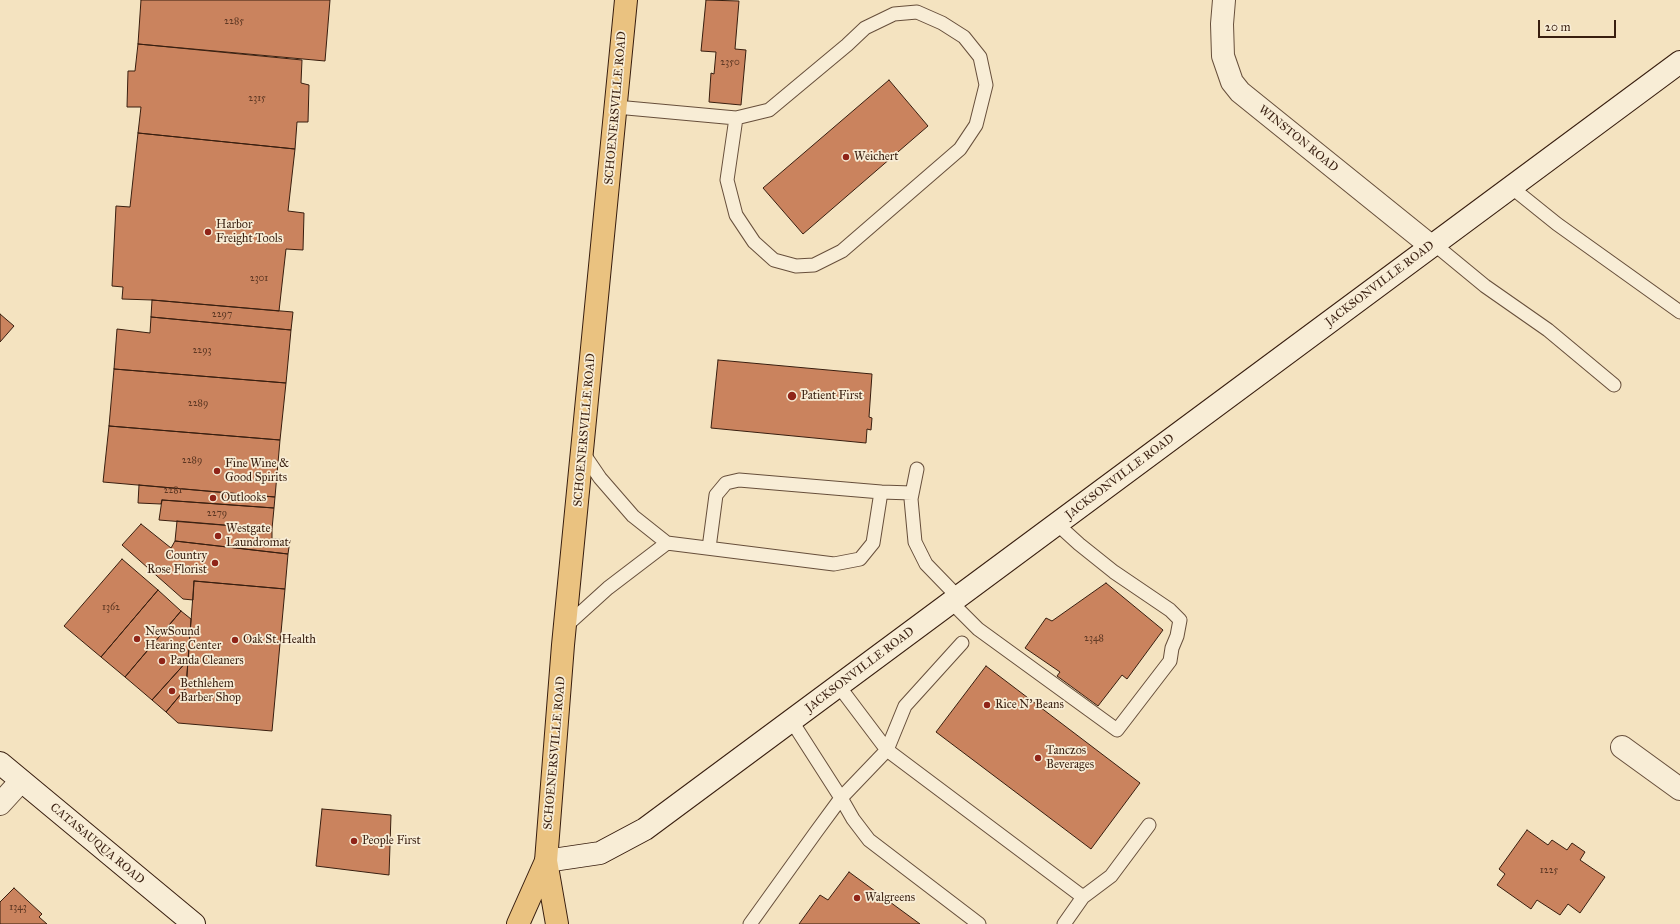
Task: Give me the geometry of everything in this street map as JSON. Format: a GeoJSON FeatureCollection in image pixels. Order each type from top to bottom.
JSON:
{"type":"FeatureCollection","features":[{"type":"Feature","properties":{"kind":"main road","name":"SCHOENERSVILLE ROAD"},"geometry":{"type":"LineString","coordinates":[[557,924],[546,861],[563,645],[583,453],[626,0]]}},
{"type":"Feature","properties":{"kind":"main road","name":"SCHOENERSVILLE ROAD"},"geometry":{"type":"LineString","coordinates":[[518,924],[546,861]]}},
{"type":"Feature","properties":{"kind":"street","name":"WINSTON ROAD"},"geometry":{"type":"LineString","coordinates":[[1224,0],[1222,24],[1223,56],[1232,82],[1240,92],[1433,245]]}},
{"type":"Feature","properties":{"kind":"street","name":"JACKSONVILLE ROAD"},"geometry":{"type":"LineString","coordinates":[[546,861],[600,854],[645,829],[1680,62]]}},
{"type":"Feature","properties":{"kind":"street"},"geometry":{"type":"LineString","coordinates":[[1622,747],[1680,789]]}},
{"type":"Feature","properties":{"kind":"street","name":"CATASAUQUA ROAD"},"geometry":{"type":"LineString","coordinates":[[0,763],[194,924]]}},
{"type":"Feature","properties":{"kind":"street"},"geometry":{"type":"LineString","coordinates":[[0,804],[21,781]]}},
{"type":"Feature","properties":{"kind":"lane"},"geometry":{"type":"LineString","coordinates":[[616,107],[736,118],[769,110],[847,45],[865,28],[894,14],[917,12],[942,23],[964,37],[980,57],[986,85],[976,125],[960,150],[842,251],[814,265],[796,266],[774,260],[754,242],[736,215],[727,180],[736,118]]}},
{"type":"Feature","properties":{"kind":"lane"},"geometry":{"type":"LineString","coordinates":[[1511,187],[1557,224],[1680,312]]}},
{"type":"Feature","properties":{"kind":"lane"},"geometry":{"type":"LineString","coordinates":[[1433,245],[1485,286],[1548,330],[1614,385]]}},
{"type":"Feature","properties":{"kind":"lane"},"geometry":{"type":"LineString","coordinates":[[583,453],[600,478],[633,516],[666,543],[834,564],[860,560],[873,543],[881,492]]}},
{"type":"Feature","properties":{"kind":"lane"},"geometry":{"type":"LineString","coordinates":[[917,469],[911,498],[915,542],[926,564],[978,629],[1117,730],[1170,661],[1180,620],[1170,610],[1114,572],[1057,524]]}},
{"type":"Feature","properties":{"kind":"lane"},"geometry":{"type":"LineString","coordinates":[[710,548],[716,495],[726,483],[739,480],[881,492],[912,493]]}},
{"type":"Feature","properties":{"kind":"lane"},"geometry":{"type":"LineString","coordinates":[[566,626],[608,588],[666,543]]}},
{"type":"Feature","properties":{"kind":"lane"},"geometry":{"type":"LineString","coordinates":[[750,924],[841,798],[888,750],[905,706],[962,643]]}},
{"type":"Feature","properties":{"kind":"lane"},"geometry":{"type":"LineString","coordinates":[[838,685],[888,750],[1083,897]]}},
{"type":"Feature","properties":{"kind":"lane"},"geometry":{"type":"LineString","coordinates":[[791,720],[853,819],[869,840],[979,924]]}},
{"type":"Feature","properties":{"kind":"lane"},"geometry":{"type":"LineString","coordinates":[[1064,924],[1083,897],[1111,876],[1149,825]]}},
{"type":"Feature","properties":{"kind":"building"},"geometry":{"type":"Polygon","coordinates":[[[141,0],[330,0],[325,61],[138,44],[141,0]]]}},
{"type":"Feature","properties":{"kind":"building"},"geometry":{"type":"Polygon","coordinates":[[[706,0],[739,1],[735,49],[746,50],[741,105],[709,102],[711,73],[714,74],[716,52],[701,51],[706,0]]]}},
{"type":"Feature","properties":{"kind":"building"},"geometry":{"type":"Polygon","coordinates":[[[138,44],[302,60],[301,83],[309,85],[308,122],[297,122],[295,149],[138,133],[141,107],[127,107],[128,71],[135,71],[138,44]]]}},
{"type":"Feature","properties":{"kind":"building","name":"Weichert"},"geometry":{"type":"Polygon","coordinates":[[[889,80],[928,126],[803,234],[763,188],[889,80]]]}},
{"type":"Feature","properties":{"kind":"building"},"geometry":{"type":"Polygon","coordinates":[[[138,133],[295,149],[288,211],[304,213],[303,250],[286,249],[279,311],[152,300],[122,299],[123,287],[112,286],[116,206],[130,207],[138,133]]]}},
{"type":"Feature","properties":{"kind":"building"},"geometry":{"type":"Polygon","coordinates":[[[152,300],[293,312],[291,330],[151,317],[152,300]]]}},
{"type":"Feature","properties":{"kind":"building"},"geometry":{"type":"Polygon","coordinates":[[[0,314],[14,326],[0,342],[0,314]]]}},
{"type":"Feature","properties":{"kind":"building"},"geometry":{"type":"Polygon","coordinates":[[[151,317],[291,330],[286,383],[114,369],[117,329],[150,333],[151,317]]]}},
{"type":"Feature","properties":{"kind":"building","name":"Patient First"},"geometry":{"type":"Polygon","coordinates":[[[718,360],[872,374],[869,417],[872,418],[871,430],[867,429],[866,443],[711,428],[718,360]]]}},
{"type":"Feature","properties":{"kind":"building"},"geometry":{"type":"Polygon","coordinates":[[[114,369],[286,383],[280,440],[109,426],[114,369]]]}},
{"type":"Feature","properties":{"kind":"building"},"geometry":{"type":"Polygon","coordinates":[[[109,426],[280,440],[275,497],[103,482],[109,426]]]}},
{"type":"Feature","properties":{"kind":"building"},"geometry":{"type":"Polygon","coordinates":[[[139,485],[275,497],[274,508],[162,500],[161,504],[138,503],[139,485]]]}},
{"type":"Feature","properties":{"kind":"building"},"geometry":{"type":"Polygon","coordinates":[[[162,500],[274,508],[272,529],[159,520],[162,500]]]}},
{"type":"Feature","properties":{"kind":"building"},"geometry":{"type":"Polygon","coordinates":[[[177,521],[272,529],[272,539],[290,540],[288,554],[175,541],[177,521]]]}},
{"type":"Feature","properties":{"kind":"building"},"geometry":{"type":"Polygon","coordinates":[[[141,524],[171,548],[175,541],[288,554],[285,589],[194,581],[193,600],[183,599],[122,545],[141,524]]]}},
{"type":"Feature","properties":{"kind":"building"},"geometry":{"type":"Polygon","coordinates":[[[122,559],[158,590],[101,657],[64,626],[122,559]]]}},
{"type":"Feature","properties":{"kind":"building","name":"Oak St. Health"},"geometry":{"type":"Polygon","coordinates":[[[194,581],[285,589],[272,731],[178,723],[166,712],[186,688],[194,581]]]}},
{"type":"Feature","properties":{"kind":"building"},"geometry":{"type":"Polygon","coordinates":[[[1106,583],[1163,630],[1127,679],[1122,675],[1098,706],[1057,676],[1060,672],[1025,648],[1046,618],[1052,621],[1106,583]]]}},
{"type":"Feature","properties":{"kind":"building"},"geometry":{"type":"Polygon","coordinates":[[[158,590],[181,611],[125,677],[101,657],[158,590]]]}},
{"type":"Feature","properties":{"kind":"building"},"geometry":{"type":"Polygon","coordinates":[[[181,611],[191,619],[188,660],[152,700],[125,677],[181,611]]]}},
{"type":"Feature","properties":{"kind":"building"},"geometry":{"type":"Polygon","coordinates":[[[188,660],[186,688],[166,712],[152,700],[188,660]]]}},
{"type":"Feature","properties":{"kind":"building","name":"Tanczos Beverages"},"geometry":{"type":"Polygon","coordinates":[[[986,666],[1140,783],[1091,849],[936,732],[986,666]]]}},
{"type":"Feature","properties":{"kind":"building","name":"People First"},"geometry":{"type":"Polygon","coordinates":[[[322,809],[391,815],[389,875],[316,866],[322,809]]]}},
{"type":"Feature","properties":{"kind":"building"},"geometry":{"type":"Polygon","coordinates":[[[1527,830],[1548,845],[1552,840],[1567,850],[1572,843],[1585,852],[1580,860],[1605,877],[1580,913],[1568,904],[1560,915],[1537,900],[1531,909],[1497,885],[1505,874],[1499,869],[1527,830]]]}},
{"type":"Feature","properties":{"kind":"building","name":"Walgreens"},"geometry":{"type":"Polygon","coordinates":[[[849,872],[920,924],[799,924],[820,895],[828,900],[849,872]]]}},
{"type":"Feature","properties":{"kind":"building"},"geometry":{"type":"Polygon","coordinates":[[[14,888],[42,914],[39,917],[47,924],[0,924],[0,902],[14,888]]]}},
{"type":"Feature","properties":{"kind":"place","name":"Weichert"},"geometry":{"type":"Point","coordinates":[846,157]}},
{"type":"Feature","properties":{"kind":"place","name":"Harbor Freight Tools"},"geometry":{"type":"Point","coordinates":[208,232]}},
{"type":"Feature","properties":{"kind":"place","name":"Patient First"},"geometry":{"type":"Point","coordinates":[792,396]}},
{"type":"Feature","properties":{"kind":"place","name":"Fine Wine & Good Spirits"},"geometry":{"type":"Point","coordinates":[217,471]}},
{"type":"Feature","properties":{"kind":"place","name":"Outlooks"},"geometry":{"type":"Point","coordinates":[213,498]}},
{"type":"Feature","properties":{"kind":"place","name":"Westgate Laundromat"},"geometry":{"type":"Point","coordinates":[218,536]}},
{"type":"Feature","properties":{"kind":"place","name":"Country Rose Florist"},"geometry":{"type":"Point","coordinates":[215,563]}},
{"type":"Feature","properties":{"kind":"place","name":"NewSound Hearing Center"},"geometry":{"type":"Point","coordinates":[137,639]}},
{"type":"Feature","properties":{"kind":"place","name":"Oak St. Health"},"geometry":{"type":"Point","coordinates":[235,640]}},
{"type":"Feature","properties":{"kind":"place","name":"Panda Cleaners"},"geometry":{"type":"Point","coordinates":[162,661]}},
{"type":"Feature","properties":{"kind":"place","name":"Bethlehem Barber Shop"},"geometry":{"type":"Point","coordinates":[172,691]}},
{"type":"Feature","properties":{"kind":"place","name":"Rice N’ Beans"},"geometry":{"type":"Point","coordinates":[987,705]}},
{"type":"Feature","properties":{"kind":"place","name":"Tanczos Beverages"},"geometry":{"type":"Point","coordinates":[1038,758]}},
{"type":"Feature","properties":{"kind":"place","name":"People First"},"geometry":{"type":"Point","coordinates":[354,841]}},
{"type":"Feature","properties":{"kind":"place","name":"Walgreens"},"geometry":{"type":"Point","coordinates":[857,898]}}]}
